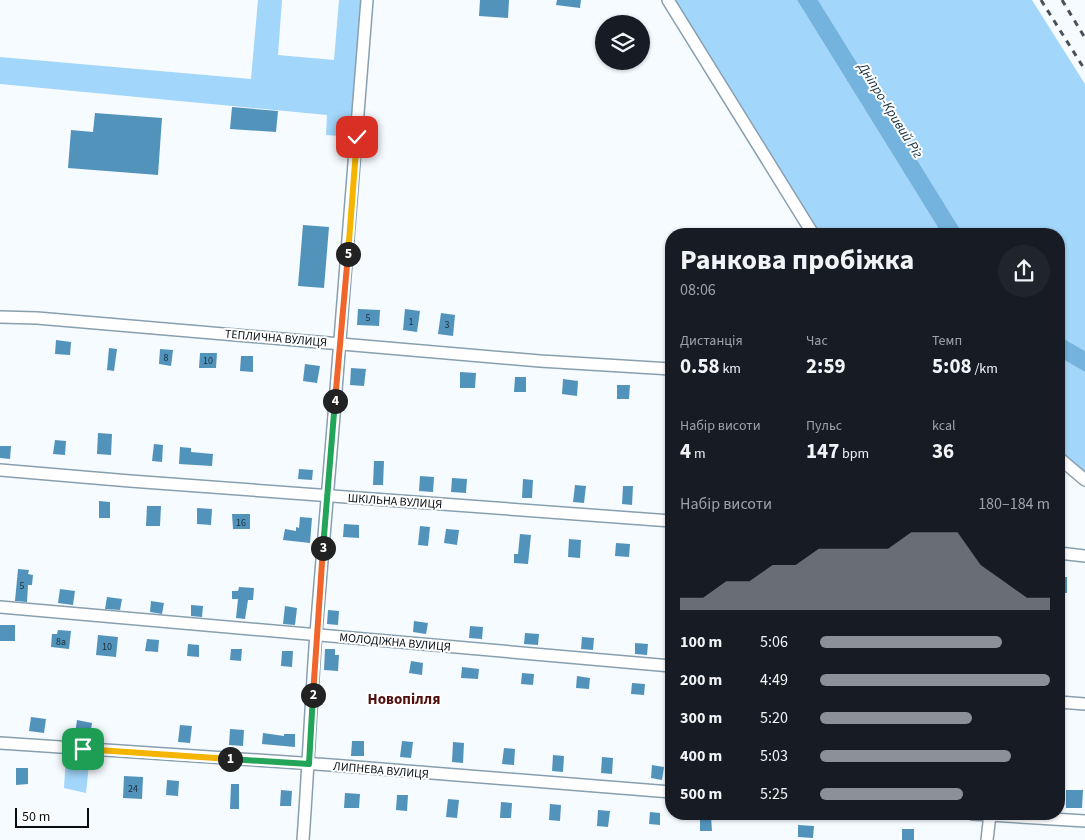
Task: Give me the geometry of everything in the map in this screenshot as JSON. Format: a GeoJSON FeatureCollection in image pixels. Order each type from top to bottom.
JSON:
{"type":"FeatureCollection","features":[{"type":"Feature","properties":{"kind":"street"},"geometry":{"type":"LineString","coordinates":[[303,840],[316,636],[367,0]]}},
{"type":"Feature","properties":{"kind":"street"},"geometry":{"type":"LineString","coordinates":[[668,0],[809,228]]}},
{"type":"Feature","properties":{"kind":"street","name":"ТЕПЛИЧНА ВУЛИЦЯ"},"geometry":{"type":"LineString","coordinates":[[0,317],[46,319],[540,361],[665,369]]}},
{"type":"Feature","properties":{"kind":"street"},"geometry":{"type":"LineString","coordinates":[[1065,463],[1085,480]]}},
{"type":"Feature","properties":{"kind":"street","name":"ШКІЛЬНА ВУЛИЦЯ"},"geometry":{"type":"LineString","coordinates":[[0,470],[665,521]]}},
{"type":"Feature","properties":{"kind":"street"},"geometry":{"type":"LineString","coordinates":[[1065,554],[1085,556]]}},
{"type":"Feature","properties":{"kind":"street","name":"МОЛОДІЖНА ВУЛИЦЯ"},"geometry":{"type":"LineString","coordinates":[[0,607],[665,665]]}},
{"type":"Feature","properties":{"kind":"street"},"geometry":{"type":"LineString","coordinates":[[1065,702],[1085,704]]}},
{"type":"Feature","properties":{"kind":"street","name":"ЛИПНЕВА ВУЛИЦЯ"},"geometry":{"type":"LineString","coordinates":[[0,743],[309,764],[665,792]]}},
{"type":"Feature","properties":{"kind":"street"},"geometry":{"type":"LineString","coordinates":[[987,840],[989,820]]}},
{"type":"Feature","properties":{"kind":"street"},"geometry":{"type":"LineString","coordinates":[[1065,820],[1085,821]]}},
{"type":"Feature","properties":{"kind":"shaded area"},"geometry":{"type":"Polygon","coordinates":[[[258,0],[282,0],[278,55],[334,60],[339,0],[367,0],[357,137],[326,135],[327,115],[0,84],[0,57],[251,79],[258,0]]]}},
{"type":"Feature","properties":{"kind":"shaded area"},"geometry":{"type":"Polygon","coordinates":[[[668,0],[797,0],[938,228],[809,228],[668,0]]]}},
{"type":"Feature","properties":{"kind":"shaded area"},"geometry":{"type":"Polygon","coordinates":[[[797,0],[818,0],[959,228],[938,228],[797,0]]]}},
{"type":"Feature","properties":{"kind":"shaded area"},"geometry":{"type":"Polygon","coordinates":[[[818,0],[1032,0],[1085,84],[1085,351],[1065,339],[1065,228],[959,228],[818,0]]]}},
{"type":"Feature","properties":{"kind":"shaded area"},"geometry":{"type":"Polygon","coordinates":[[[1065,339],[1085,351],[1085,372],[1065,360],[1065,339]]]}},
{"type":"Feature","properties":{"kind":"shaded area"},"geometry":{"type":"Polygon","coordinates":[[[1065,360],[1085,372],[1085,480],[1065,463],[1065,360]]]}},
{"type":"Feature","properties":{"kind":"shaded area"},"geometry":{"type":"Polygon","coordinates":[[[66,755],[89,764],[86,793],[64,788],[66,755]]]}},
{"type":"Feature","properties":{"kind":"building"},"geometry":{"type":"Polygon","coordinates":[[[480,0],[509,0],[508,18],[479,16],[480,0]]]}},
{"type":"Feature","properties":{"kind":"building"},"geometry":{"type":"Polygon","coordinates":[[[557,0],[581,0],[580,8],[556,5],[557,0]]]}},
{"type":"Feature","properties":{"kind":"building"},"geometry":{"type":"Polygon","coordinates":[[[232,107],[278,111],[276,132],[230,129],[232,107]]]}},
{"type":"Feature","properties":{"kind":"building"},"geometry":{"type":"Polygon","coordinates":[[[95,113],[162,118],[158,175],[68,168],[71,130],[93,132],[95,113]]]}},
{"type":"Feature","properties":{"kind":"building"},"geometry":{"type":"Polygon","coordinates":[[[303,225],[329,227],[324,288],[298,286],[303,225]]]}},
{"type":"Feature","properties":{"kind":"building"},"geometry":{"type":"Polygon","coordinates":[[[358,309],[380,310],[379,326],[357,325],[358,309]]]}},
{"type":"Feature","properties":{"kind":"building"},"geometry":{"type":"Polygon","coordinates":[[[405,309],[420,311],[417,332],[403,330],[405,309]]]}},
{"type":"Feature","properties":{"kind":"building"},"geometry":{"type":"Polygon","coordinates":[[[441,313],[455,315],[453,336],[438,334],[441,313]]]}},
{"type":"Feature","properties":{"kind":"building"},"geometry":{"type":"Polygon","coordinates":[[[56,340],[71,342],[70,355],[55,354],[56,340]]]}},
{"type":"Feature","properties":{"kind":"building"},"geometry":{"type":"Polygon","coordinates":[[[109,348],[117,349],[114,371],[107,370],[109,348]]]}},
{"type":"Feature","properties":{"kind":"building"},"geometry":{"type":"Polygon","coordinates":[[[160,349],[173,350],[171,366],[159,364],[160,349]]]}},
{"type":"Feature","properties":{"kind":"building"},"geometry":{"type":"Polygon","coordinates":[[[200,353],[217,353],[216,368],[199,368],[200,353]]]}},
{"type":"Feature","properties":{"kind":"building"},"geometry":{"type":"Polygon","coordinates":[[[241,356],[253,356],[253,372],[240,371],[241,356]]]}},
{"type":"Feature","properties":{"kind":"building"},"geometry":{"type":"Polygon","coordinates":[[[305,364],[320,366],[317,383],[303,381],[305,364]]]}},
{"type":"Feature","properties":{"kind":"building"},"geometry":{"type":"Polygon","coordinates":[[[351,368],[366,369],[364,386],[350,385],[351,368]]]}},
{"type":"Feature","properties":{"kind":"building"},"geometry":{"type":"Polygon","coordinates":[[[460,372],[476,373],[475,388],[460,388],[460,372]]]}},
{"type":"Feature","properties":{"kind":"building"},"geometry":{"type":"Polygon","coordinates":[[[515,377],[526,377],[526,392],[514,392],[515,377]]]}},
{"type":"Feature","properties":{"kind":"building"},"geometry":{"type":"Polygon","coordinates":[[[563,379],[578,381],[577,396],[562,394],[563,379]]]}},
{"type":"Feature","properties":{"kind":"building"},"geometry":{"type":"Polygon","coordinates":[[[617,385],[630,385],[629,399],[617,399],[617,385]]]}},
{"type":"Feature","properties":{"kind":"building"},"geometry":{"type":"Polygon","coordinates":[[[98,433],[112,434],[111,455],[97,454],[98,433]]]}},
{"type":"Feature","properties":{"kind":"building"},"geometry":{"type":"Polygon","coordinates":[[[55,440],[66,441],[65,455],[53,454],[55,440]]]}},
{"type":"Feature","properties":{"kind":"building"},"geometry":{"type":"Polygon","coordinates":[[[154,444],[163,445],[162,462],[152,461],[154,444]]]}},
{"type":"Feature","properties":{"kind":"building"},"geometry":{"type":"Polygon","coordinates":[[[0,446],[11,446],[10,459],[0,458],[0,446]]]}},
{"type":"Feature","properties":{"kind":"building"},"geometry":{"type":"Polygon","coordinates":[[[180,447],[191,448],[191,452],[213,454],[212,466],[179,464],[180,447]]]}},
{"type":"Feature","properties":{"kind":"building"},"geometry":{"type":"Polygon","coordinates":[[[374,461],[384,461],[383,485],[373,485],[374,461]]]}},
{"type":"Feature","properties":{"kind":"building"},"geometry":{"type":"Polygon","coordinates":[[[299,469],[313,470],[312,480],[298,479],[299,469]]]}},
{"type":"Feature","properties":{"kind":"building"},"geometry":{"type":"Polygon","coordinates":[[[420,476],[434,477],[433,492],[419,491],[420,476]]]}},
{"type":"Feature","properties":{"kind":"building"},"geometry":{"type":"Polygon","coordinates":[[[452,478],[467,479],[466,493],[451,492],[452,478]]]}},
{"type":"Feature","properties":{"kind":"building"},"geometry":{"type":"Polygon","coordinates":[[[523,479],[533,480],[532,498],[522,498],[523,479]]]}},
{"type":"Feature","properties":{"kind":"building"},"geometry":{"type":"Polygon","coordinates":[[[575,485],[586,486],[584,503],[573,502],[575,485]]]}},
{"type":"Feature","properties":{"kind":"building"},"geometry":{"type":"Polygon","coordinates":[[[623,486],[633,486],[632,505],[622,504],[623,486]]]}},
{"type":"Feature","properties":{"kind":"building"},"geometry":{"type":"Polygon","coordinates":[[[99,501],[110,502],[110,518],[99,518],[99,501]]]}},
{"type":"Feature","properties":{"kind":"building"},"geometry":{"type":"Polygon","coordinates":[[[147,506],[161,506],[160,526],[146,526],[147,506]]]}},
{"type":"Feature","properties":{"kind":"building"},"geometry":{"type":"Polygon","coordinates":[[[197,508],[212,509],[211,525],[197,524],[197,508]]]}},
{"type":"Feature","properties":{"kind":"building"},"geometry":{"type":"Polygon","coordinates":[[[232,514],[250,514],[250,529],[233,529],[232,514]]]}},
{"type":"Feature","properties":{"kind":"building"},"geometry":{"type":"Polygon","coordinates":[[[300,517],[312,518],[310,543],[283,540],[285,529],[296,531],[296,527],[299,528],[300,517]]]}},
{"type":"Feature","properties":{"kind":"building"},"geometry":{"type":"Polygon","coordinates":[[[344,524],[359,525],[359,538],[343,537],[344,524]]]}},
{"type":"Feature","properties":{"kind":"building"},"geometry":{"type":"Polygon","coordinates":[[[420,526],[430,527],[428,546],[418,545],[420,526]]]}},
{"type":"Feature","properties":{"kind":"building"},"geometry":{"type":"Polygon","coordinates":[[[446,529],[459,530],[457,545],[444,543],[446,529]]]}},
{"type":"Feature","properties":{"kind":"building"},"geometry":{"type":"Polygon","coordinates":[[[520,534],[531,535],[528,564],[514,563],[514,554],[518,554],[520,534]]]}},
{"type":"Feature","properties":{"kind":"building"},"geometry":{"type":"Polygon","coordinates":[[[569,539],[581,540],[580,558],[568,557],[569,539]]]}},
{"type":"Feature","properties":{"kind":"building"},"geometry":{"type":"Polygon","coordinates":[[[616,543],[630,544],[629,557],[615,556],[616,543]]]}},
{"type":"Feature","properties":{"kind":"building"},"geometry":{"type":"Polygon","coordinates":[[[18,569],[29,570],[28,574],[33,575],[32,585],[28,585],[27,602],[15,601],[18,569]]]}},
{"type":"Feature","properties":{"kind":"building"},"geometry":{"type":"Polygon","coordinates":[[[1065,577],[1067,577],[1067,593],[1065,593],[1065,577]]]}},
{"type":"Feature","properties":{"kind":"building"},"geometry":{"type":"Polygon","coordinates":[[[239,587],[254,588],[253,600],[248,600],[245,619],[236,618],[238,599],[232,599],[232,591],[238,591],[239,587]]]}},
{"type":"Feature","properties":{"kind":"building"},"geometry":{"type":"Polygon","coordinates":[[[60,589],[75,591],[73,605],[58,603],[60,589]]]}},
{"type":"Feature","properties":{"kind":"building"},"geometry":{"type":"Polygon","coordinates":[[[107,597],[122,599],[120,610],[105,609],[107,597]]]}},
{"type":"Feature","properties":{"kind":"building"},"geometry":{"type":"Polygon","coordinates":[[[151,601],[164,603],[162,614],[150,612],[151,601]]]}},
{"type":"Feature","properties":{"kind":"building"},"geometry":{"type":"Polygon","coordinates":[[[191,605],[203,606],[202,617],[191,616],[191,605]]]}},
{"type":"Feature","properties":{"kind":"building"},"geometry":{"type":"Polygon","coordinates":[[[285,606],[297,608],[295,625],[283,624],[285,606]]]}},
{"type":"Feature","properties":{"kind":"building"},"geometry":{"type":"Polygon","coordinates":[[[328,610],[339,611],[338,625],[327,624],[328,610]]]}},
{"type":"Feature","properties":{"kind":"building"},"geometry":{"type":"Polygon","coordinates":[[[414,621],[428,623],[426,634],[413,632],[414,621]]]}},
{"type":"Feature","properties":{"kind":"building"},"geometry":{"type":"Polygon","coordinates":[[[0,625],[15,625],[15,641],[0,641],[0,625]]]}},
{"type":"Feature","properties":{"kind":"building"},"geometry":{"type":"Polygon","coordinates":[[[470,626],[483,627],[482,639],[469,638],[470,626]]]}},
{"type":"Feature","properties":{"kind":"building"},"geometry":{"type":"Polygon","coordinates":[[[58,630],[71,631],[69,649],[51,647],[52,634],[57,634],[58,630]]]}},
{"type":"Feature","properties":{"kind":"building"},"geometry":{"type":"Polygon","coordinates":[[[525,633],[539,634],[538,645],[524,644],[525,633]]]}},
{"type":"Feature","properties":{"kind":"building"},"geometry":{"type":"Polygon","coordinates":[[[98,635],[118,637],[116,657],[96,655],[98,635]]]}},
{"type":"Feature","properties":{"kind":"building"},"geometry":{"type":"Polygon","coordinates":[[[582,637],[594,638],[593,650],[581,649],[582,637]]]}},
{"type":"Feature","properties":{"kind":"building"},"geometry":{"type":"Polygon","coordinates":[[[147,639],[159,640],[158,652],[145,651],[147,639]]]}},
{"type":"Feature","properties":{"kind":"building"},"geometry":{"type":"Polygon","coordinates":[[[635,643],[648,644],[647,655],[635,654],[635,643]]]}},
{"type":"Feature","properties":{"kind":"building"},"geometry":{"type":"Polygon","coordinates":[[[188,644],[199,645],[199,657],[187,656],[188,644]]]}},
{"type":"Feature","properties":{"kind":"building"},"geometry":{"type":"Polygon","coordinates":[[[231,649],[242,649],[241,661],[230,660],[231,649]]]}},
{"type":"Feature","properties":{"kind":"building"},"geometry":{"type":"Polygon","coordinates":[[[325,649],[335,649],[335,655],[339,655],[338,671],[324,670],[325,649]]]}},
{"type":"Feature","properties":{"kind":"building"},"geometry":{"type":"Polygon","coordinates":[[[282,651],[293,651],[292,667],[281,666],[282,651]]]}},
{"type":"Feature","properties":{"kind":"building"},"geometry":{"type":"Polygon","coordinates":[[[411,661],[423,663],[422,675],[409,673],[411,661]]]}},
{"type":"Feature","properties":{"kind":"building"},"geometry":{"type":"Polygon","coordinates":[[[462,667],[479,669],[478,679],[461,678],[462,667]]]}},
{"type":"Feature","properties":{"kind":"building"},"geometry":{"type":"Polygon","coordinates":[[[522,673],[534,674],[533,685],[521,684],[522,673]]]}},
{"type":"Feature","properties":{"kind":"building"},"geometry":{"type":"Polygon","coordinates":[[[577,676],[590,678],[589,689],[576,688],[577,676]]]}},
{"type":"Feature","properties":{"kind":"building"},"geometry":{"type":"Polygon","coordinates":[[[632,683],[645,684],[644,695],[631,694],[632,683]]]}},
{"type":"Feature","properties":{"kind":"building"},"geometry":{"type":"Polygon","coordinates":[[[31,717],[46,719],[44,733],[29,731],[31,717]]]}},
{"type":"Feature","properties":{"kind":"building"},"geometry":{"type":"Polygon","coordinates":[[[77,720],[92,723],[90,736],[75,734],[77,720]]]}},
{"type":"Feature","properties":{"kind":"building"},"geometry":{"type":"Polygon","coordinates":[[[180,725],[192,726],[190,743],[178,742],[180,725]]]}},
{"type":"Feature","properties":{"kind":"building"},"geometry":{"type":"Polygon","coordinates":[[[230,729],[244,730],[243,746],[229,745],[230,729]]]}},
{"type":"Feature","properties":{"kind":"building"},"geometry":{"type":"Polygon","coordinates":[[[263,733],[284,736],[284,734],[295,734],[295,747],[262,744],[263,733]]]}},
{"type":"Feature","properties":{"kind":"building"},"geometry":{"type":"Polygon","coordinates":[[[352,741],[364,741],[364,756],[351,756],[352,741]]]}},
{"type":"Feature","properties":{"kind":"building"},"geometry":{"type":"Polygon","coordinates":[[[402,741],[413,742],[411,758],[400,757],[402,741]]]}},
{"type":"Feature","properties":{"kind":"building"},"geometry":{"type":"Polygon","coordinates":[[[453,742],[464,743],[463,763],[452,762],[453,742]]]}},
{"type":"Feature","properties":{"kind":"building"},"geometry":{"type":"Polygon","coordinates":[[[504,748],[515,749],[514,765],[502,764],[504,748]]]}},
{"type":"Feature","properties":{"kind":"building"},"geometry":{"type":"Polygon","coordinates":[[[553,755],[564,756],[563,772],[552,771],[553,755]]]}},
{"type":"Feature","properties":{"kind":"building"},"geometry":{"type":"Polygon","coordinates":[[[602,757],[613,758],[612,774],[601,773],[602,757]]]}},
{"type":"Feature","properties":{"kind":"building"},"geometry":{"type":"Polygon","coordinates":[[[652,765],[664,767],[662,780],[651,778],[652,765]]]}},
{"type":"Feature","properties":{"kind":"building"},"geometry":{"type":"Polygon","coordinates":[[[16,768],[28,768],[28,784],[16,785],[16,768]]]}},
{"type":"Feature","properties":{"kind":"building"},"geometry":{"type":"Polygon","coordinates":[[[124,776],[143,777],[142,799],[123,798],[124,776]]]}},
{"type":"Feature","properties":{"kind":"building"},"geometry":{"type":"Polygon","coordinates":[[[167,780],[179,781],[178,796],[166,795],[167,780]]]}},
{"type":"Feature","properties":{"kind":"building"},"geometry":{"type":"Polygon","coordinates":[[[231,784],[239,784],[239,809],[230,809],[231,784]]]}},
{"type":"Feature","properties":{"kind":"building"},"geometry":{"type":"Polygon","coordinates":[[[281,790],[292,791],[291,806],[280,806],[281,790]]]}},
{"type":"Feature","properties":{"kind":"building"},"geometry":{"type":"Polygon","coordinates":[[[1066,790],[1083,790],[1082,808],[1066,808],[1066,790]]]}},
{"type":"Feature","properties":{"kind":"building"},"geometry":{"type":"Polygon","coordinates":[[[345,793],[360,794],[359,808],[344,808],[345,793]]]}},
{"type":"Feature","properties":{"kind":"building"},"geometry":{"type":"Polygon","coordinates":[[[397,795],[408,795],[407,811],[396,810],[397,795]]]}},
{"type":"Feature","properties":{"kind":"building"},"geometry":{"type":"Polygon","coordinates":[[[448,799],[459,800],[457,818],[446,817],[448,799]]]}},
{"type":"Feature","properties":{"kind":"building"},"geometry":{"type":"Polygon","coordinates":[[[501,802],[512,803],[511,818],[500,818],[501,802]]]}},
{"type":"Feature","properties":{"kind":"building"},"geometry":{"type":"Polygon","coordinates":[[[550,804],[561,805],[560,821],[549,820],[550,804]]]}},
{"type":"Feature","properties":{"kind":"building"},"geometry":{"type":"Polygon","coordinates":[[[598,810],[610,811],[608,827],[597,826],[598,810]]]}},
{"type":"Feature","properties":{"kind":"building"},"geometry":{"type":"Polygon","coordinates":[[[650,812],[660,813],[660,825],[649,824],[650,812]]]}},
{"type":"Feature","properties":{"kind":"building"},"geometry":{"type":"Polygon","coordinates":[[[700,820],[711,820],[712,831],[700,831],[700,820]]]}},
{"type":"Feature","properties":{"kind":"building"},"geometry":{"type":"Polygon","coordinates":[[[798,825],[814,826],[813,838],[798,837],[798,825]]]}},
{"type":"Feature","properties":{"kind":"building"},"geometry":{"type":"Polygon","coordinates":[[[902,829],[914,829],[914,840],[902,840],[902,829]]]}},
{"type":"Feature","properties":{"kind":"railway"},"geometry":{"type":"LineString","coordinates":[[1041,0],[1085,70]]}},
{"type":"Feature","properties":{"kind":"railway"},"geometry":{"type":"LineString","coordinates":[[1062,0],[1085,38]]}},
{"type":"Feature","properties":{"kind":"district","name":"Новопілля"},"geometry":{"type":"Point","coordinates":[404,699]}},
{"type":"Feature","properties":{"kind":"route"},"geometry":{"type":"LineString","coordinates":[[83,749],[309,764],[316,636],[357,137]]}},
{"type":"Feature","properties":{"kind":"water label","name":"Дніпро-Кривий Ріг"},"geometry":{"type":"Point","coordinates":[891,110]}}]}
